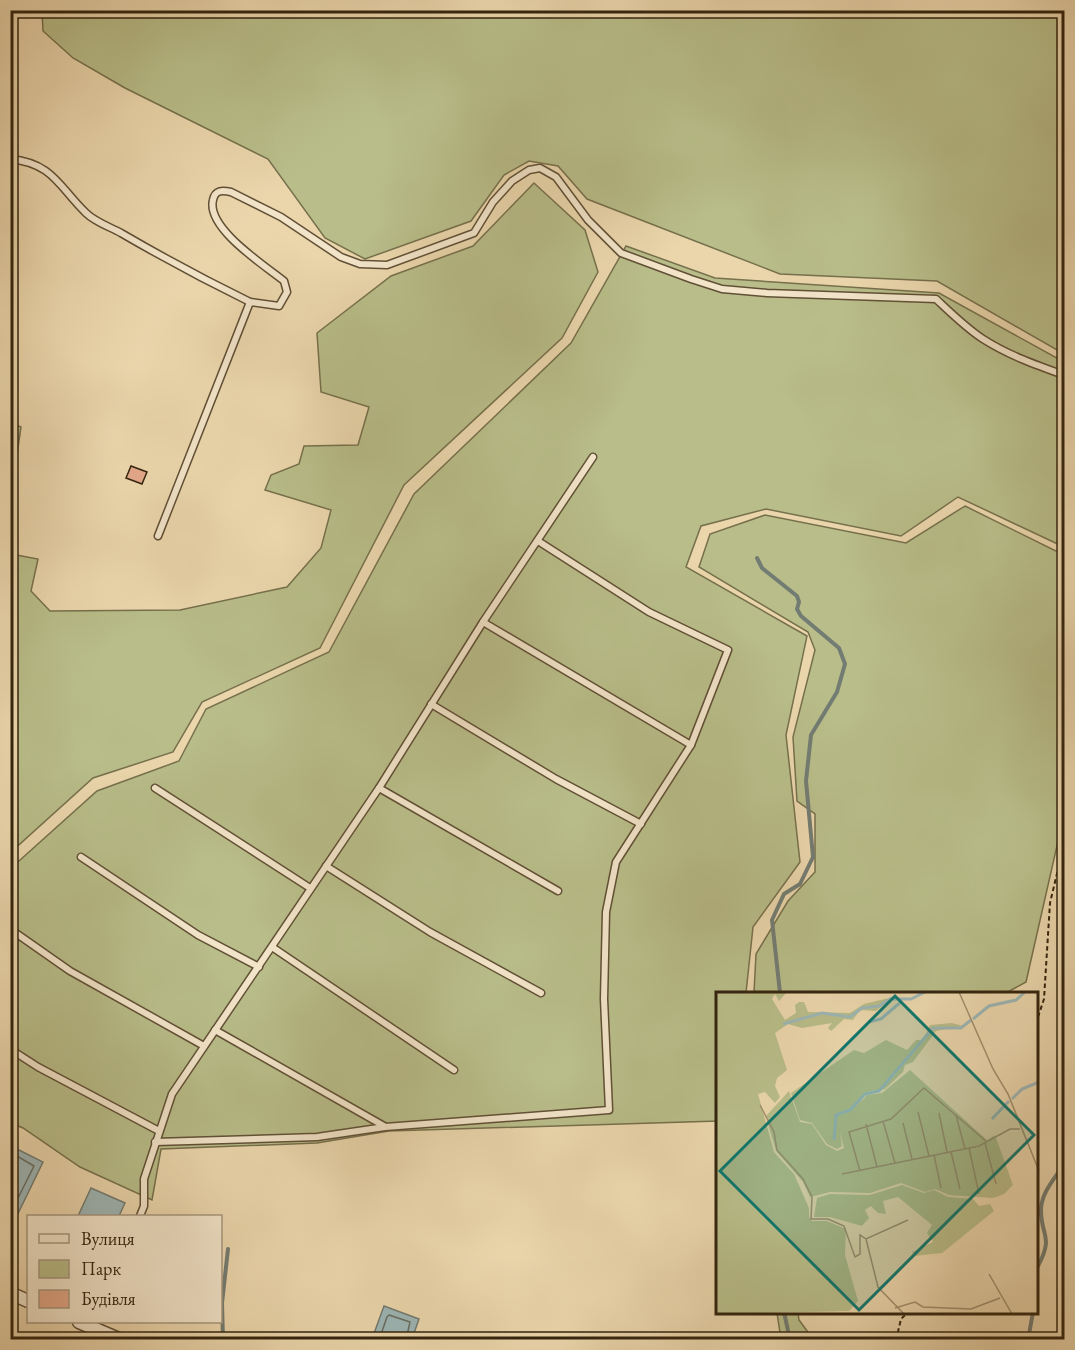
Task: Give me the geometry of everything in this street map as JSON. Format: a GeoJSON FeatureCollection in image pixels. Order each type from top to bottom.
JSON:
{"type":"FeatureCollection","features":[{"type":"Feature","properties":{"kind":"street"},"geometry":{"type":"LineString","coordinates":[[10,1293],[27,1301]]}},
{"type":"Feature","properties":{"kind":"street"},"geometry":{"type":"LineString","coordinates":[[83,1323],[122,1340]]}},
{"type":"Feature","properties":{"kind":"lane"},"geometry":{"type":"LineString","coordinates":[[10,159],[21,160],[40,167],[54,176],[88,215],[177,266],[250,302],[279,306],[287,292],[284,281],[227,234],[214,216],[212,206],[216,192],[222,190],[231,192],[280,217],[341,257],[360,264],[387,265],[474,233],[494,202],[512,181],[529,170],[540,168],[556,177],[588,220],[621,254],[723,289],[767,293],[936,298],[983,339],[1017,358],[1065,375]]}},
{"type":"Feature","properties":{"kind":"lane"},"geometry":{"type":"LineString","coordinates":[[158,536],[250,302]]}},
{"type":"Feature","properties":{"kind":"lane"},"geometry":{"type":"LineString","coordinates":[[140,1215],[144,1206],[144,1179],[172,1094],[379,788],[483,622],[592,457]]}},
{"type":"Feature","properties":{"kind":"lane"},"geometry":{"type":"LineString","coordinates":[[156,1142],[317,1137],[385,1127],[609,1110],[604,999],[606,912],[616,862],[691,745],[728,650],[649,612],[538,542]]}},
{"type":"Feature","properties":{"kind":"lane"},"geometry":{"type":"LineString","coordinates":[[483,622],[691,745]]}},
{"type":"Feature","properties":{"kind":"lane"},"geometry":{"type":"LineString","coordinates":[[431,704],[556,779],[641,824]]}},
{"type":"Feature","properties":{"kind":"lane"},"geometry":{"type":"LineString","coordinates":[[155,788],[310,888]]}},
{"type":"Feature","properties":{"kind":"lane"},"geometry":{"type":"LineString","coordinates":[[379,788],[558,891]]}},
{"type":"Feature","properties":{"kind":"lane"},"geometry":{"type":"LineString","coordinates":[[81,857],[198,935],[259,967]]}},
{"type":"Feature","properties":{"kind":"lane"},"geometry":{"type":"LineString","coordinates":[[326,866],[430,932],[541,993]]}},
{"type":"Feature","properties":{"kind":"lane"},"geometry":{"type":"LineString","coordinates":[[10,929],[70,971],[204,1046]]}},
{"type":"Feature","properties":{"kind":"lane"},"geometry":{"type":"LineString","coordinates":[[272,947],[454,1070]]}},
{"type":"Feature","properties":{"kind":"lane"},"geometry":{"type":"LineString","coordinates":[[215,1030],[385,1127]]}},
{"type":"Feature","properties":{"kind":"lane"},"geometry":{"type":"LineString","coordinates":[[10,1049],[38,1067],[159,1131]]}},
{"type":"Feature","properties":{"kind":"path"},"geometry":{"type":"LineString","coordinates":[[1039,1014],[1044,999],[1050,903],[1065,844]]}},
{"type":"Feature","properties":{"kind":"path"},"geometry":{"type":"LineString","coordinates":[[896,1340],[901,1319],[906,1314]]}},
{"type":"Feature","properties":{"kind":"green space"},"geometry":{"type":"Polygon","coordinates":[[[42,11],[1064,11],[1064,354],[937,281],[780,274],[587,199],[558,166],[529,161],[504,175],[471,221],[365,259],[325,238],[268,159],[125,88],[73,58],[43,31],[42,11]]]}},
{"type":"Feature","properties":{"kind":"green space"},"geometry":{"type":"Polygon","coordinates":[[[534,183],[585,230],[598,272],[562,338],[404,485],[320,648],[202,702],[173,752],[93,778],[11,852],[11,554],[38,559],[31,591],[50,611],[180,610],[287,587],[321,548],[331,510],[265,490],[271,475],[299,464],[304,446],[358,445],[369,407],[321,392],[317,333],[391,276],[473,246],[534,183]]]}},
{"type":"Feature","properties":{"kind":"green space"},"geometry":{"type":"Polygon","coordinates":[[[626,246],[715,278],[939,293],[1064,362],[1064,547],[958,497],[901,536],[766,509],[701,526],[686,567],[807,636],[786,735],[800,862],[753,927],[746,992],[716,992],[716,1121],[389,1131],[317,1143],[161,1149],[152,1200],[80,1167],[23,1128],[11,1123],[10,869],[97,791],[179,761],[206,709],[329,652],[414,494],[571,343],[626,246]]]}},
{"type":"Feature","properties":{"kind":"green space"},"geometry":{"type":"Polygon","coordinates":[[[11,423],[21,427],[11,496],[11,423]]]}},
{"type":"Feature","properties":{"kind":"green space"},"geometry":{"type":"Polygon","coordinates":[[[965,506],[1064,555],[1064,815],[1026,982],[1008,992],[754,992],[756,954],[788,901],[815,872],[815,814],[797,801],[793,737],[815,650],[808,632],[699,567],[710,534],[765,515],[906,543],[965,506]]]}},
{"type":"Feature","properties":{"kind":"green space"},"geometry":{"type":"Polygon","coordinates":[[[777,1314],[798,1314],[799,1320],[813,1339],[781,1339],[777,1314]]]}},
{"type":"Feature","properties":{"kind":"water"},"geometry":{"type":"Polygon","coordinates":[[[11,1146],[43,1162],[11,1228],[11,1146]]]}},
{"type":"Feature","properties":{"kind":"water"},"geometry":{"type":"Polygon","coordinates":[[[91,1188],[125,1203],[119,1215],[78,1215],[91,1188]]]}},
{"type":"Feature","properties":{"kind":"water"},"geometry":{"type":"Polygon","coordinates":[[[384,1306],[419,1319],[412,1339],[372,1339],[384,1306]]]}},
{"type":"Feature","properties":{"kind":"building"},"geometry":{"type":"Polygon","coordinates":[[[131,466],[147,472],[142,484],[126,478],[131,466]]]}},
{"type":"Feature","properties":{"kind":"waterway"},"geometry":{"type":"LineString","coordinates":[[757,558],[762,568],[797,596],[799,602],[797,609],[801,616],[839,648],[845,664],[837,692],[811,735],[806,781],[813,857],[800,884],[784,894],[772,920],[780,992]]}},
{"type":"Feature","properties":{"kind":"waterway"},"geometry":{"type":"LineString","coordinates":[[1039,1264],[1046,1242],[1041,1210],[1043,1198],[1064,1164]]}},
{"type":"Feature","properties":{"kind":"waterway"},"geometry":{"type":"LineString","coordinates":[[223,1340],[222,1303],[228,1249]]}},
{"type":"Feature","properties":{"kind":"waterway"},"geometry":{"type":"LineString","coordinates":[[784,1314],[790,1340]]}},
{"type":"Feature","properties":{"kind":"waterway"},"geometry":{"type":"LineString","coordinates":[[1028,1340],[1033,1314]]}}]}
